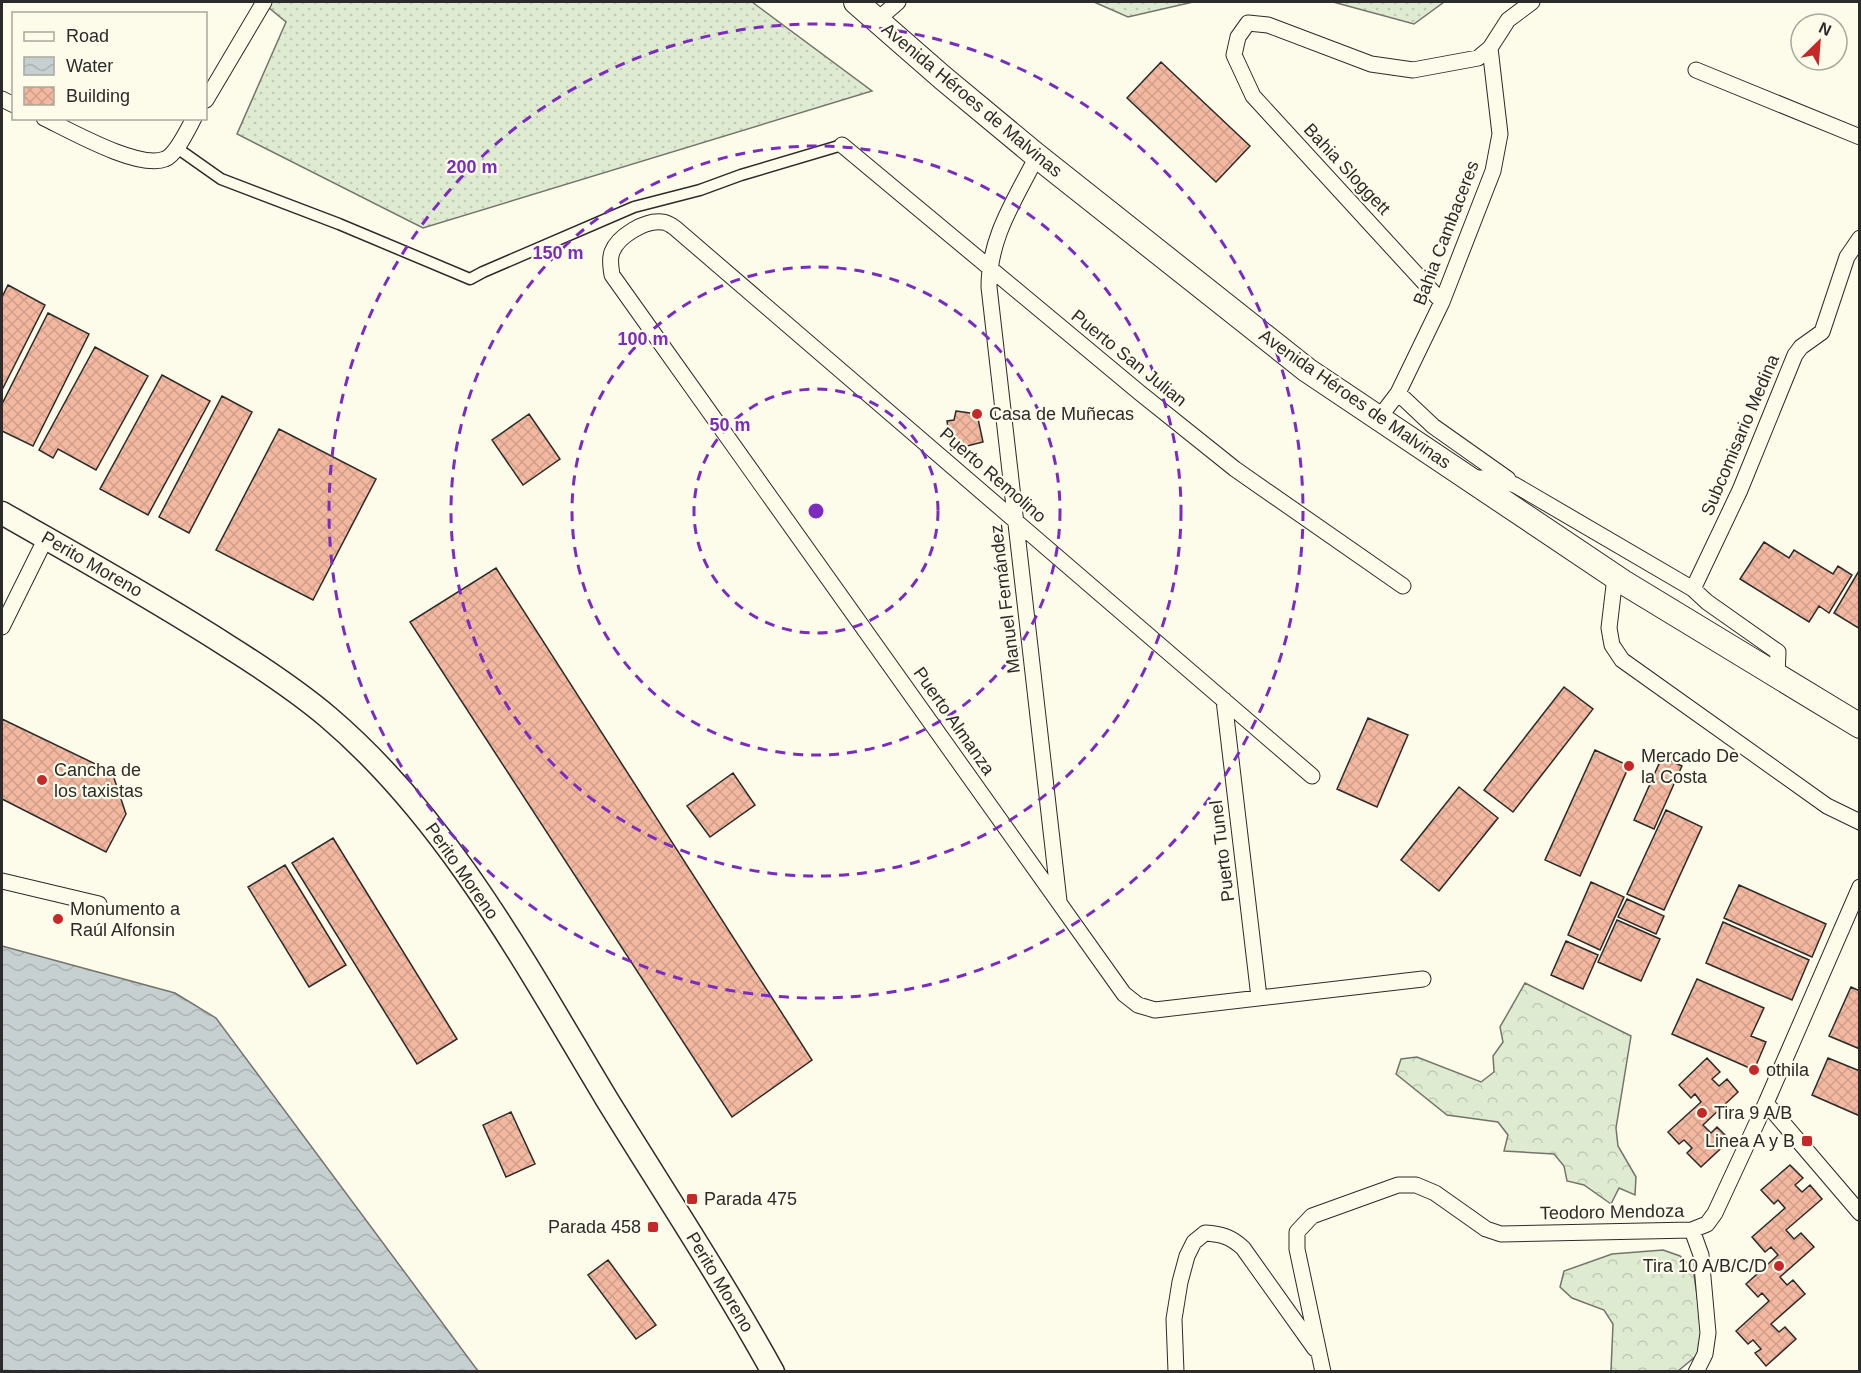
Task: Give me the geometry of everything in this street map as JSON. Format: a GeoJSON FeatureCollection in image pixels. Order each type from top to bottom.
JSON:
{"type":"FeatureCollection","features":[{"type":"Feature","properties":{"kind":"highway","name":"Avenida Héroes de Malvinas"},"geometry":{"type":"LineString","coordinates":[[856,2],[1037,156],[1307,370],[1615,577],[1860,726]]}},
{"type":"Feature","properties":{"kind":"main road","name":"Perito Moreno"},"geometry":{"type":"LineString","coordinates":[[2,513],[182,617],[276,677],[328,717],[411,801],[465,871],[514,945],[773,1371]]}},
{"type":"Feature","properties":{"kind":"street"},"geometry":{"type":"LineString","coordinates":[[207,98],[264,2]]}},
{"type":"Feature","properties":{"kind":"street"},"geometry":{"type":"LineString","coordinates":[[877,20],[898,2]]}},
{"type":"Feature","properties":{"kind":"street"},"geometry":{"type":"LineString","coordinates":[[1490,48],[1508,20],[1532,2]]}},
{"type":"Feature","properties":{"kind":"street","name":"Bahia Sloggett"},"geometry":{"type":"LineString","coordinates":[[1442,302],[1253,96],[1234,55],[1238,37],[1248,23],[1268,25],[1371,64],[1413,70],[1478,58],[1490,48]]}},
{"type":"Feature","properties":{"kind":"street","name":"Bahia Cambaceres"},"geometry":{"type":"LineString","coordinates":[[1378,418],[1398,393],[1442,302],[1493,171],[1500,134],[1490,48]]}},
{"type":"Feature","properties":{"kind":"street"},"geometry":{"type":"LineString","coordinates":[[1696,70],[1860,137]]}},
{"type":"Feature","properties":{"kind":"street"},"geometry":{"type":"LineString","coordinates":[[48,120],[127,157],[149,162],[166,159],[177,148],[193,120]]}},
{"type":"Feature","properties":{"kind":"street"},"geometry":{"type":"LineString","coordinates":[[177,148],[221,179],[339,224],[470,279],[634,207],[700,190],[741,175],[843,145]]}},
{"type":"Feature","properties":{"kind":"street","name":"Puerto San Julian"},"geometry":{"type":"LineString","coordinates":[[843,145],[1234,469],[1403,586]]}},
{"type":"Feature","properties":{"kind":"street","name":"Manuel Fernández"},"geometry":{"type":"LineString","coordinates":[[1037,156],[997,235],[989,268],[989,287],[1060,904]]}},
{"type":"Feature","properties":{"kind":"street","name":"Puerto Remolino"},"geometry":{"type":"LineString","coordinates":[[641,226],[664,222],[675,228],[1312,776]]}},
{"type":"Feature","properties":{"kind":"street","name":"Puerto Almanza"},"geometry":{"type":"LineString","coordinates":[[641,226],[620,240],[612,251],[610,261],[612,275],[1124,994],[1138,1005],[1155,1010],[1423,979]]}},
{"type":"Feature","properties":{"kind":"street","name":"Subcomisario Medina"},"geometry":{"type":"LineString","coordinates":[[1693,589],[1740,490],[1795,355],[1801,347],[1822,332],[1847,256],[1860,238]]}},
{"type":"Feature","properties":{"kind":"street"},"geometry":{"type":"LineString","coordinates":[[1398,393],[1433,426],[1515,485],[1693,589],[1707,602],[1778,652],[1777,676]]}},
{"type":"Feature","properties":{"kind":"street"},"geometry":{"type":"LineString","coordinates":[[1468,478],[1492,478],[1515,485]]}},
{"type":"Feature","properties":{"kind":"street"},"geometry":{"type":"LineString","coordinates":[[2,627],[46,538]]}},
{"type":"Feature","properties":{"kind":"street"},"geometry":{"type":"LineString","coordinates":[[1615,577],[1609,628],[1612,645],[1622,660],[1827,806],[1860,822]]}},
{"type":"Feature","properties":{"kind":"street","name":"Puerto Tunel"},"geometry":{"type":"LineString","coordinates":[[1224,700],[1259,998]]}},
{"type":"Feature","properties":{"kind":"street"},"geometry":{"type":"LineString","coordinates":[[2,881],[99,904]]}},
{"type":"Feature","properties":{"kind":"street","name":"Teodoro Mendoza"},"geometry":{"type":"LineString","coordinates":[[1318,1354],[1297,1249],[1297,1232],[1312,1216],[1398,1185],[1416,1185],[1435,1193],[1486,1229],[1502,1234],[1692,1230],[1707,1224],[1715,1213],[1766,1103],[1860,887]]}},
{"type":"Feature","properties":{"kind":"street"},"geometry":{"type":"LineString","coordinates":[[1766,1103],[1860,1213]]}},
{"type":"Feature","properties":{"kind":"street"},"geometry":{"type":"LineString","coordinates":[[1692,1230],[1701,1255],[1708,1334],[1705,1354],[1696,1371]]}},
{"type":"Feature","properties":{"kind":"street"},"geometry":{"type":"LineString","coordinates":[[1176,1371],[1174,1319],[1179,1282],[1194,1242],[1205,1233],[1220,1234],[1233,1239],[1243,1248],[1318,1354],[1323,1371]]}},
{"type":"Feature","properties":{"kind":"green space"},"geometry":{"type":"Polygon","coordinates":[[[262,2],[752,2],[872,91],[423,228],[237,134],[286,22],[262,2]]]}},
{"type":"Feature","properties":{"kind":"green space"},"geometry":{"type":"Polygon","coordinates":[[[1094,2],[1193,2],[1128,17],[1094,2]]]}},
{"type":"Feature","properties":{"kind":"green space"},"geometry":{"type":"Polygon","coordinates":[[[1333,2],[1444,2],[1414,24],[1333,2]]]}},
{"type":"Feature","properties":{"kind":"green space"},"geometry":{"type":"Polygon","coordinates":[[[1525,983],[1631,1036],[1616,1128],[1618,1146],[1636,1177],[1635,1195],[1619,1188],[1611,1204],[1584,1185],[1567,1181],[1564,1166],[1554,1154],[1504,1151],[1508,1135],[1498,1122],[1447,1115],[1396,1074],[1401,1059],[1417,1057],[1481,1082],[1494,1072],[1493,1056],[1503,1042],[1500,1027],[1525,983]]]}},
{"type":"Feature","properties":{"kind":"green space"},"geometry":{"type":"Polygon","coordinates":[[[1663,1250],[1680,1256],[1693,1269],[1704,1340],[1696,1356],[1678,1371],[1611,1371],[1613,1324],[1604,1310],[1572,1298],[1560,1287],[1564,1271],[1612,1254],[1663,1250]]]}},
{"type":"Feature","properties":{"kind":"water"},"geometry":{"type":"Polygon","coordinates":[[[2,946],[175,993],[216,1018],[478,1371],[2,1371],[2,946]]]}},
{"type":"Feature","properties":{"kind":"building"},"geometry":{"type":"Polygon","coordinates":[[[1161,62],[1250,146],[1216,182],[1127,98],[1161,62]]]}},
{"type":"Feature","properties":{"kind":"building"},"geometry":{"type":"Polygon","coordinates":[[[8,285],[45,305],[2,390],[2,297],[8,285]]]}},
{"type":"Feature","properties":{"kind":"building"},"geometry":{"type":"Polygon","coordinates":[[[48,313],[89,334],[33,446],[2,431],[2,404],[48,313]]]}},
{"type":"Feature","properties":{"kind":"building"},"geometry":{"type":"Polygon","coordinates":[[[95,347],[148,376],[96,470],[58,449],[53,458],[39,450],[95,347]]]}},
{"type":"Feature","properties":{"kind":"building"},"geometry":{"type":"Polygon","coordinates":[[[162,375],[210,401],[148,515],[100,489],[162,375]]]}},
{"type":"Feature","properties":{"kind":"building"},"geometry":{"type":"Polygon","coordinates":[[[222,396],[252,412],[189,533],[159,517],[222,396]]]}},
{"type":"Feature","properties":{"kind":"building"},"geometry":{"type":"Polygon","coordinates":[[[956,411],[977,414],[983,442],[951,450],[947,421],[954,420],[956,411]]]}},
{"type":"Feature","properties":{"kind":"building"},"geometry":{"type":"Polygon","coordinates":[[[529,414],[560,459],[523,485],[492,440],[529,414]]]}},
{"type":"Feature","properties":{"kind":"building"},"geometry":{"type":"Polygon","coordinates":[[[279,429],[376,479],[313,600],[216,550],[279,429]]]}},
{"type":"Feature","properties":{"kind":"building"},"geometry":{"type":"Polygon","coordinates":[[[1764,542],[1789,558],[1794,550],[1833,574],[1838,566],[1852,575],[1829,613],[1819,606],[1809,622],[1740,579],[1764,542]]]}},
{"type":"Feature","properties":{"kind":"building"},"geometry":{"type":"Polygon","coordinates":[[[496,568],[812,1060],[732,1117],[410,622],[496,568]]]}},
{"type":"Feature","properties":{"kind":"building"},"geometry":{"type":"Polygon","coordinates":[[[1860,569],[1860,629],[1834,613],[1860,569]]]}},
{"type":"Feature","properties":{"kind":"building"},"geometry":{"type":"Polygon","coordinates":[[[1564,687],[1593,709],[1513,812],[1484,790],[1564,687]]]}},
{"type":"Feature","properties":{"kind":"building"},"geometry":{"type":"Polygon","coordinates":[[[1368,718],[1408,735],[1377,807],[1337,789],[1368,718]]]}},
{"type":"Feature","properties":{"kind":"building"},"geometry":{"type":"Polygon","coordinates":[[[2,719],[112,772],[126,814],[106,852],[2,799],[2,719]]]}},
{"type":"Feature","properties":{"kind":"building"},"geometry":{"type":"Polygon","coordinates":[[[1595,750],[1629,766],[1580,876],[1545,860],[1595,750]]]}},
{"type":"Feature","properties":{"kind":"building"},"geometry":{"type":"Polygon","coordinates":[[[1662,757],[1682,766],[1654,829],[1634,820],[1662,757]]]}},
{"type":"Feature","properties":{"kind":"building"},"geometry":{"type":"Polygon","coordinates":[[[733,773],[755,805],[710,837],[687,806],[733,773]]]}},
{"type":"Feature","properties":{"kind":"building"},"geometry":{"type":"Polygon","coordinates":[[[1459,787],[1498,818],[1439,891],[1401,860],[1459,787]]]}},
{"type":"Feature","properties":{"kind":"building"},"geometry":{"type":"Polygon","coordinates":[[[1666,810],[1702,827],[1664,910],[1627,894],[1666,810]]]}},
{"type":"Feature","properties":{"kind":"building"},"geometry":{"type":"Polygon","coordinates":[[[333,838],[457,1039],[417,1064],[292,863],[333,838]]]}},
{"type":"Feature","properties":{"kind":"building"},"geometry":{"type":"Polygon","coordinates":[[[285,865],[346,965],[309,987],[248,887],[285,865]]]}},
{"type":"Feature","properties":{"kind":"building"},"geometry":{"type":"Polygon","coordinates":[[[1591,882],[1624,897],[1600,950],[1568,935],[1591,882]]]}},
{"type":"Feature","properties":{"kind":"building"},"geometry":{"type":"Polygon","coordinates":[[[1739,885],[1826,924],[1812,957],[1724,918],[1739,885]]]}},
{"type":"Feature","properties":{"kind":"building"},"geometry":{"type":"Polygon","coordinates":[[[1627,899],[1664,916],[1656,934],[1618,917],[1627,899]]]}},
{"type":"Feature","properties":{"kind":"building"},"geometry":{"type":"Polygon","coordinates":[[[1617,920],[1660,939],[1641,981],[1598,962],[1617,920]]]}},
{"type":"Feature","properties":{"kind":"building"},"geometry":{"type":"Polygon","coordinates":[[[1723,922],[1809,960],[1792,1000],[1706,963],[1723,922]]]}},
{"type":"Feature","properties":{"kind":"building"},"geometry":{"type":"Polygon","coordinates":[[[1566,941],[1598,955],[1583,989],[1551,975],[1566,941]]]}},
{"type":"Feature","properties":{"kind":"building"},"geometry":{"type":"Polygon","coordinates":[[[1697,979],[1764,1008],[1751,1036],[1766,1042],[1754,1070],[1672,1034],[1697,979]]]}},
{"type":"Feature","properties":{"kind":"building"},"geometry":{"type":"Polygon","coordinates":[[[1851,987],[1860,991],[1860,1049],[1829,1036],[1851,987]]]}},
{"type":"Feature","properties":{"kind":"building","name":"Tira 9 A/B"},"geometry":{"type":"Polygon","coordinates":[[[1707,1058],[1720,1072],[1712,1079],[1719,1086],[1727,1079],[1738,1092],[1703,1125],[1711,1133],[1717,1127],[1730,1140],[1701,1167],[1687,1153],[1692,1148],[1684,1140],[1679,1144],[1668,1132],[1701,1102],[1695,1094],[1691,1098],[1679,1085],[1707,1058]]]}},
{"type":"Feature","properties":{"kind":"building"},"geometry":{"type":"Polygon","coordinates":[[[1828,1058],[1860,1071],[1860,1116],[1812,1095],[1828,1058]]]}},
{"type":"Feature","properties":{"kind":"building"},"geometry":{"type":"Polygon","coordinates":[[[511,1112],[535,1164],[506,1177],[483,1125],[511,1112]]]}},
{"type":"Feature","properties":{"kind":"building","name":"Tira 10 A/B/C/D"},"geometry":{"type":"Polygon","coordinates":[[[1790,1165],[1803,1178],[1795,1185],[1802,1192],[1810,1185],[1822,1199],[1786,1230],[1794,1239],[1801,1233],[1814,1247],[1780,1277],[1787,1285],[1793,1280],[1805,1294],[1771,1324],[1779,1332],[1785,1327],[1796,1339],[1766,1366],[1755,1353],[1761,1349],[1753,1340],[1748,1344],[1736,1331],[1769,1301],[1762,1293],[1758,1297],[1746,1284],[1778,1255],[1771,1247],[1765,1252],[1752,1237],[1785,1208],[1778,1200],[1774,1204],[1761,1190],[1790,1165]]]}},
{"type":"Feature","properties":{"kind":"building"},"geometry":{"type":"Polygon","coordinates":[[[608,1260],[656,1325],[636,1339],[588,1275],[608,1260]]]}},
{"type":"Feature","properties":{"kind":"place","name":"Casa de Muñecas"},"geometry":{"type":"Point","coordinates":[977,414]}},
{"type":"Feature","properties":{"kind":"place","name":"Mercado De la Costa"},"geometry":{"type":"Point","coordinates":[1629,766]}},
{"type":"Feature","properties":{"kind":"place","name":"Cancha de los taxistas"},"geometry":{"type":"Point","coordinates":[42,780]}},
{"type":"Feature","properties":{"kind":"place","name":"Monumento a Raúl Alfonsin"},"geometry":{"type":"Point","coordinates":[58,919]}},
{"type":"Feature","properties":{"kind":"place","name":"othila"},"geometry":{"type":"Point","coordinates":[1754,1070]}},
{"type":"Feature","properties":{"kind":"place","name":"Tira 9 A/B"},"geometry":{"type":"Point","coordinates":[1702,1113]}},
{"type":"Feature","properties":{"kind":"place","name":"Linea A y B"},"geometry":{"type":"Point","coordinates":[1807,1141]}},
{"type":"Feature","properties":{"kind":"place","name":"Parada 475"},"geometry":{"type":"Point","coordinates":[692,1199]}},
{"type":"Feature","properties":{"kind":"place","name":"Parada 458"},"geometry":{"type":"Point","coordinates":[653,1227]}},
{"type":"Feature","properties":{"kind":"place","name":"Tira 10 A/B/C/D"},"geometry":{"type":"Point","coordinates":[1779,1266]}}]}
